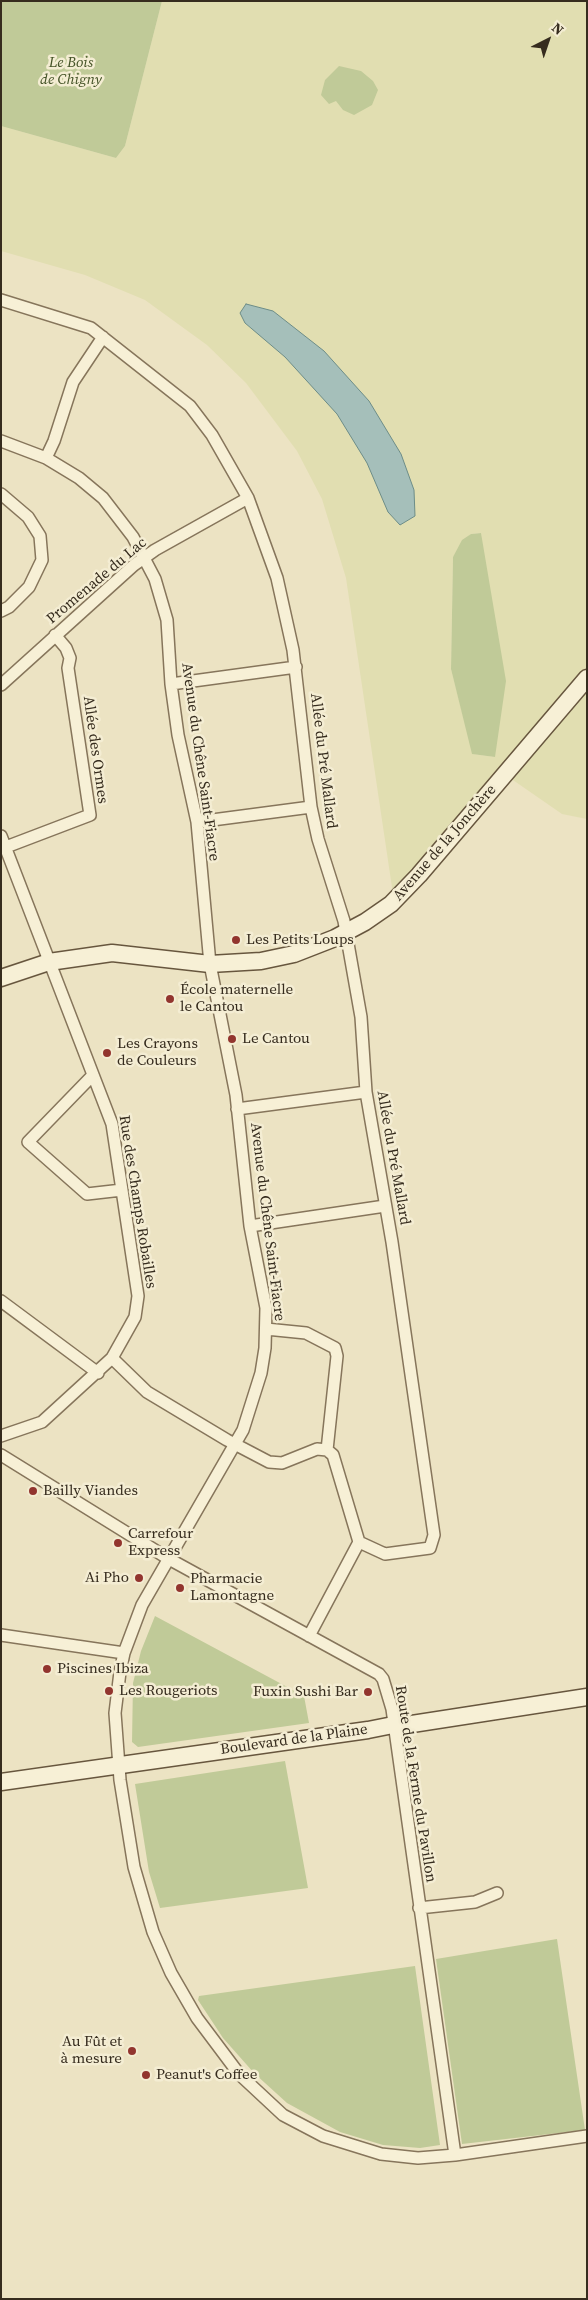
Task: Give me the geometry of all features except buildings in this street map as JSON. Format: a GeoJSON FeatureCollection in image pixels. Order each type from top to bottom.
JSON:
{"type":"FeatureCollection","features":[{"type":"Feature","properties":{"kind":"main road","name":"Avenue de la Jonchère"},"geometry":{"type":"LineString","coordinates":[[1,978],[49,962],[112,953],[227,965],[261,961],[294,954],[346,932],[365,922],[391,904],[408,887],[587,678]]}},
{"type":"Feature","properties":{"kind":"main road","name":"Boulevard de la Plaine"},"geometry":{"type":"LineString","coordinates":[[1,1782],[393,1725],[412,1724],[587,1697]]}},
{"type":"Feature","properties":{"kind":"street","name":"Allée du Pré Mallard"},"geometry":{"type":"LineString","coordinates":[[1,300],[91,328],[190,406],[217,444],[248,498],[277,578],[296,667],[311,807],[318,839],[330,871],[346,932],[361,1018],[366,1092],[434,1535],[430,1548],[385,1554],[359,1542]]}},
{"type":"Feature","properties":{"kind":"street"},"geometry":{"type":"LineString","coordinates":[[46,458],[54,441],[73,382],[102,337]]}},
{"type":"Feature","properties":{"kind":"street","name":"Avenue du Chêne Saint-Fiacre"},"geometry":{"type":"LineString","coordinates":[[1,441],[46,458],[79,478],[103,498],[133,537],[155,579],[167,620],[171,684],[178,735],[196,822],[210,964],[241,1126],[250,1226],[266,1308],[266,1329],[261,1373],[253,1401],[235,1444],[142,1605],[124,1653],[115,1713],[119,1765],[134,1867],[154,1932],[171,1972],[197,2018],[239,2074],[283,2115],[323,2136],[380,2154],[418,2158],[455,2155],[586,2136]]}},
{"type":"Feature","properties":{"kind":"street"},"geometry":{"type":"LineString","coordinates":[[1,494],[28,516],[40,536],[42,560],[29,587],[9,607],[1,611]]}},
{"type":"Feature","properties":{"kind":"street","name":"Promenade du Lac"},"geometry":{"type":"LineString","coordinates":[[1,685],[145,557],[248,498]]}},
{"type":"Feature","properties":{"kind":"street","name":"Allée des Ormes"},"geometry":{"type":"LineString","coordinates":[[6,847],[90,815],[68,668],[70,658],[66,648],[55,635]]}},
{"type":"Feature","properties":{"kind":"street"},"geometry":{"type":"LineString","coordinates":[[171,684],[296,667]]}},
{"type":"Feature","properties":{"kind":"street"},"geometry":{"type":"LineString","coordinates":[[196,822],[311,807]]}},
{"type":"Feature","properties":{"kind":"street","name":"Rue des Champs Robailles"},"geometry":{"type":"LineString","coordinates":[[1,836],[112,1124],[138,1296],[135,1317],[112,1358],[98,1373],[42,1422],[1,1436]]}},
{"type":"Feature","properties":{"kind":"street"},"geometry":{"type":"LineString","coordinates":[[92,1076],[28,1142],[86,1194],[122,1190]]}},
{"type":"Feature","properties":{"kind":"street"},"geometry":{"type":"LineString","coordinates":[[237,1109],[366,1092]]}},
{"type":"Feature","properties":{"kind":"street"},"geometry":{"type":"LineString","coordinates":[[250,1226],[385,1206]]}},
{"type":"Feature","properties":{"kind":"street"},"geometry":{"type":"LineString","coordinates":[[1,1300],[98,1373]]}},
{"type":"Feature","properties":{"kind":"street"},"geometry":{"type":"LineString","coordinates":[[266,1329],[306,1333],[335,1348],[337,1356],[327,1450]]}},
{"type":"Feature","properties":{"kind":"street"},"geometry":{"type":"LineString","coordinates":[[112,1358],[147,1392],[269,1462],[282,1463],[316,1449],[327,1450],[333,1454],[359,1542],[309,1636]]}},
{"type":"Feature","properties":{"kind":"street","name":"Route de la Ferme du Pavillon"},"geometry":{"type":"LineString","coordinates":[[1,1455],[169,1559],[384,1679],[392,1709],[455,2155]]}},
{"type":"Feature","properties":{"kind":"street"},"geometry":{"type":"LineString","coordinates":[[1,1635],[124,1653]]}},
{"type":"Feature","properties":{"kind":"street"},"geometry":{"type":"LineString","coordinates":[[419,1908],[475,1902],[497,1893]]}},
{"type":"Feature","properties":{"kind":"street"},"geometry":{"type":"LineString","coordinates":[[586,2136],[587,2141]]}},
{"type":"Feature","properties":{"kind":"shaded area"},"geometry":{"type":"Polygon","coordinates":[[[162,1],[587,1],[587,819],[562,814],[497,769],[393,894],[346,578],[322,499],[297,451],[246,383],[207,345],[145,300],[85,275],[1,251],[1,126],[116,158],[125,146],[162,1]],[[481,533],[471,534],[453,557],[451,669],[473,754],[495,757],[481,533]]]}},
{"type":"Feature","properties":{"kind":"green space","name":"Le Bois de Chigny"},"geometry":{"type":"Polygon","coordinates":[[[1,1],[162,1],[125,146],[116,158],[1,126],[1,1]]]}},
{"type":"Feature","properties":{"kind":"green space"},"geometry":{"type":"Polygon","coordinates":[[[339,66],[361,71],[373,81],[378,90],[372,105],[354,115],[343,110],[336,101],[329,104],[321,95],[325,80],[339,66]]]}},
{"type":"Feature","properties":{"kind":"green space"},"geometry":{"type":"Polygon","coordinates":[[[481,533],[506,681],[495,757],[472,754],[451,669],[453,557],[462,540],[471,534],[481,533]]]}},
{"type":"Feature","properties":{"kind":"green space"},"geometry":{"type":"Polygon","coordinates":[[[155,1616],[304,1696],[309,1723],[138,1747],[132,1742],[133,1683],[141,1651],[155,1616]]]}},
{"type":"Feature","properties":{"kind":"green space"},"geometry":{"type":"Polygon","coordinates":[[[285,1761],[308,1888],[160,1908],[149,1872],[135,1784],[285,1761]]]}},
{"type":"Feature","properties":{"kind":"green space"},"geometry":{"type":"Polygon","coordinates":[[[557,1939],[585,2130],[462,2144],[436,1959],[557,1939]]]}},
{"type":"Feature","properties":{"kind":"green space"},"geometry":{"type":"Polygon","coordinates":[[[415,1966],[440,2145],[420,2148],[383,2145],[340,2132],[287,2103],[254,2073],[223,2038],[198,2000],[199,1996],[415,1966]]]}},
{"type":"Feature","properties":{"kind":"water"},"geometry":{"type":"Polygon","coordinates":[[[246,304],[273,311],[324,351],[369,401],[401,454],[414,490],[415,516],[400,525],[388,512],[367,463],[337,414],[285,357],[245,323],[240,313],[246,304]]]}},
{"type":"Feature","properties":{"kind":"place","name":"Les Petits Loups"},"geometry":{"type":"Point","coordinates":[236,940]}},
{"type":"Feature","properties":{"kind":"place","name":"École maternelle le Cantou"},"geometry":{"type":"Point","coordinates":[170,999]}},
{"type":"Feature","properties":{"kind":"place","name":"Le Cantou"},"geometry":{"type":"Point","coordinates":[232,1039]}},
{"type":"Feature","properties":{"kind":"place","name":"Les Crayons de Couleurs"},"geometry":{"type":"Point","coordinates":[107,1053]}},
{"type":"Feature","properties":{"kind":"place","name":"Bailly Viandes"},"geometry":{"type":"Point","coordinates":[33,1491]}},
{"type":"Feature","properties":{"kind":"place","name":"Carrefour Express"},"geometry":{"type":"Point","coordinates":[118,1543]}},
{"type":"Feature","properties":{"kind":"place","name":"Ai Pho"},"geometry":{"type":"Point","coordinates":[139,1578]}},
{"type":"Feature","properties":{"kind":"place","name":"Pharmacie Lamontagne"},"geometry":{"type":"Point","coordinates":[180,1588]}},
{"type":"Feature","properties":{"kind":"place","name":"Piscines Ibiza"},"geometry":{"type":"Point","coordinates":[47,1669]}},
{"type":"Feature","properties":{"kind":"place","name":"Les Rougeriots"},"geometry":{"type":"Point","coordinates":[109,1691]}},
{"type":"Feature","properties":{"kind":"place","name":"Fuxin Sushi Bar"},"geometry":{"type":"Point","coordinates":[368,1692]}},
{"type":"Feature","properties":{"kind":"place","name":"Au Fût et à mesure"},"geometry":{"type":"Point","coordinates":[132,2051]}},
{"type":"Feature","properties":{"kind":"place","name":"Peanut's Coffee"},"geometry":{"type":"Point","coordinates":[146,2075]}}]}
